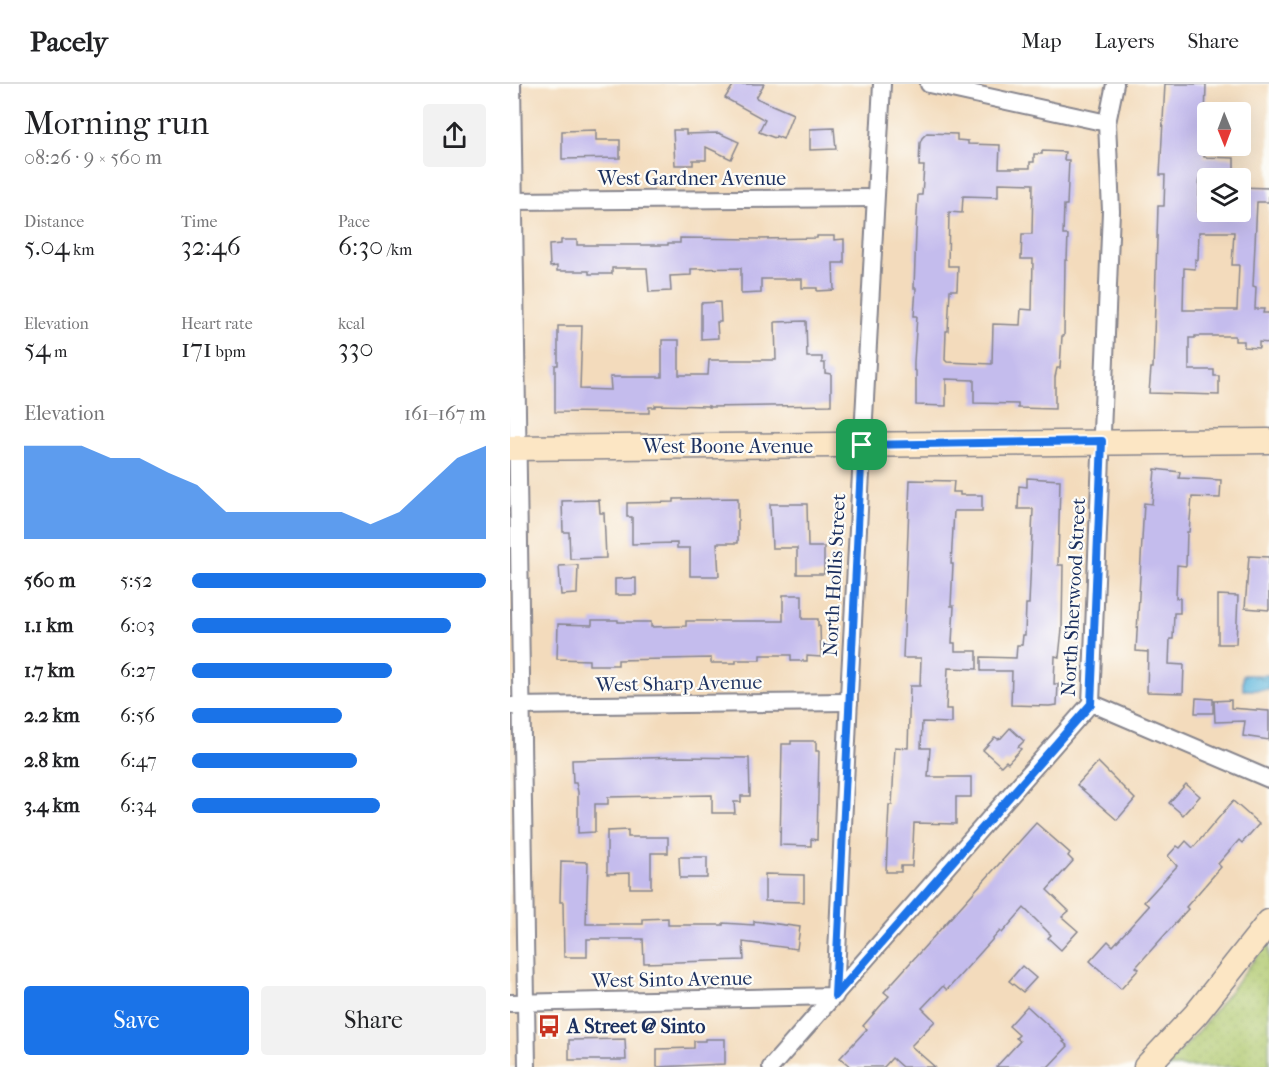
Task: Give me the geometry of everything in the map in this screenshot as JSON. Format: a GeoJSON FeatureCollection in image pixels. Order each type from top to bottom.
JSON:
{"type":"FeatureCollection","features":[{"type":"Feature","properties":{"kind":"main road","name":"West Boone Avenue"},"geometry":{"type":"LineString","coordinates":[[514,448],[1269,441]]}},
{"type":"Feature","properties":{"kind":"main road"},"geometry":{"type":"LineString","coordinates":[[1146,1067],[1196,1014],[1269,922]]}},
{"type":"Feature","properties":{"kind":"street"},"geometry":{"type":"LineString","coordinates":[[512,84],[518,1003],[527,1067]]}},
{"type":"Feature","properties":{"kind":"street","name":"North Hollis Street"},"geometry":{"type":"LineString","coordinates":[[835,996],[882,84]]}},
{"type":"Feature","properties":{"kind":"street"},"geometry":{"type":"LineString","coordinates":[[929,84],[1107,123]]}},
{"type":"Feature","properties":{"kind":"street","name":"North Sherwood Street"},"geometry":{"type":"LineString","coordinates":[[771,1067],[1091,704],[1111,211],[1107,123],[1115,84]]}},
{"type":"Feature","properties":{"kind":"street","name":"West Gardner Avenue"},"geometry":{"type":"LineString","coordinates":[[512,201],[875,198]]}},
{"type":"Feature","properties":{"kind":"street","name":"West Sharp Avenue"},"geometry":{"type":"LineString","coordinates":[[515,706],[849,702]]}},
{"type":"Feature","properties":{"kind":"street"},"geometry":{"type":"LineString","coordinates":[[1091,704],[1269,779]]}},
{"type":"Feature","properties":{"kind":"street","name":"West Sinto Avenue"},"geometry":{"type":"LineString","coordinates":[[518,1003],[835,996]]}},
{"type":"Feature","properties":{"kind":"green space"},"geometry":{"type":"Polygon","coordinates":[[[1269,941],[1269,1067],[1166,1067],[1198,1032],[1269,941]]]}},
{"type":"Feature","properties":{"kind":"water"},"geometry":{"type":"Polygon","coordinates":[[[1243,675],[1269,675],[1269,690],[1243,690],[1243,675]]]}},
{"type":"Feature","properties":{"kind":"building"},"geometry":{"type":"Polygon","coordinates":[[[734,84],[764,84],[756,98],[793,114],[783,139],[759,132],[765,120],[725,98],[734,84]]]}},
{"type":"Feature","properties":{"kind":"building"},"geometry":{"type":"Polygon","coordinates":[[[1165,84],[1206,84],[1206,102],[1197,102],[1197,156],[1234,158],[1234,168],[1197,168],[1197,222],[1251,222],[1251,187],[1269,188],[1269,202],[1257,202],[1253,286],[1256,287],[1255,309],[1264,309],[1263,313],[1269,313],[1269,343],[1259,342],[1259,348],[1244,347],[1244,341],[1235,341],[1235,336],[1189,338],[1189,370],[1214,370],[1214,376],[1219,376],[1219,395],[1149,393],[1151,368],[1153,368],[1158,206],[1164,206],[1165,175],[1160,175],[1165,84]],[[1199,232],[1198,260],[1195,259],[1195,269],[1184,268],[1183,310],[1237,310],[1239,265],[1232,265],[1234,232],[1199,232]]]}},
{"type":"Feature","properties":{"kind":"building"},"geometry":{"type":"Polygon","coordinates":[[[834,128],[836,149],[810,150],[810,129],[834,128]]]}},
{"type":"Feature","properties":{"kind":"building"},"geometry":{"type":"Polygon","coordinates":[[[596,130],[596,140],[620,140],[620,158],[562,159],[562,131],[596,130]]]}},
{"type":"Feature","properties":{"kind":"building"},"geometry":{"type":"Polygon","coordinates":[[[673,130],[686,130],[686,134],[719,133],[739,142],[731,159],[706,147],[706,160],[693,160],[693,165],[675,165],[673,130]]]}},
{"type":"Feature","properties":{"kind":"building"},"geometry":{"type":"Polygon","coordinates":[[[927,133],[957,134],[957,140],[968,141],[968,144],[1000,145],[999,168],[1030,168],[1030,162],[1034,162],[1034,154],[1042,154],[1042,151],[1065,152],[1064,160],[1069,160],[1063,235],[1068,235],[1067,260],[1065,260],[1064,336],[1062,336],[1060,368],[1057,368],[1055,377],[1055,409],[1018,408],[1018,404],[974,403],[974,380],[946,379],[946,406],[916,405],[914,362],[917,316],[914,316],[916,288],[914,288],[918,195],[922,195],[924,166],[919,166],[922,138],[927,133]],[[998,183],[998,197],[963,196],[962,213],[949,212],[948,266],[958,266],[957,290],[950,290],[948,331],[946,331],[945,360],[947,362],[992,364],[993,324],[1020,325],[1021,309],[1032,310],[1033,259],[1021,259],[1022,234],[1032,234],[1033,184],[998,183]]]}},
{"type":"Feature","properties":{"kind":"building"},"geometry":{"type":"Polygon","coordinates":[[[817,236],[834,236],[834,240],[844,239],[844,263],[833,263],[834,290],[817,291],[817,288],[802,288],[802,279],[761,279],[761,293],[741,294],[741,268],[691,269],[691,275],[670,276],[671,291],[649,292],[647,268],[612,268],[612,274],[589,274],[589,271],[557,271],[557,266],[550,267],[549,245],[561,244],[561,240],[577,240],[577,245],[668,245],[668,243],[680,243],[680,238],[758,239],[817,238],[817,236]]]}},
{"type":"Feature","properties":{"kind":"building"},"geometry":{"type":"Polygon","coordinates":[[[720,302],[721,322],[717,322],[718,338],[701,339],[701,303],[720,302]]]}},
{"type":"Feature","properties":{"kind":"building"},"geometry":{"type":"Polygon","coordinates":[[[806,321],[807,357],[822,357],[822,363],[825,363],[825,373],[831,374],[831,405],[709,407],[655,405],[655,407],[649,407],[649,413],[555,412],[558,326],[582,326],[580,389],[611,390],[610,377],[662,377],[662,340],[679,340],[679,375],[708,375],[709,360],[776,360],[775,322],[806,321]]]}},
{"type":"Feature","properties":{"kind":"building"},"geometry":{"type":"Polygon","coordinates":[[[1155,469],[1180,472],[1179,478],[1221,480],[1220,498],[1192,497],[1189,532],[1187,532],[1186,566],[1177,565],[1176,598],[1180,598],[1180,613],[1174,613],[1169,664],[1184,665],[1183,693],[1147,692],[1148,652],[1136,651],[1144,503],[1152,504],[1155,469]]]}},
{"type":"Feature","properties":{"kind":"building"},"geometry":{"type":"Polygon","coordinates":[[[1027,478],[1060,480],[1058,565],[1063,565],[1062,629],[1059,657],[1055,656],[1054,684],[1058,684],[1057,705],[1049,706],[1011,705],[1012,671],[981,671],[981,657],[1016,658],[1017,645],[1022,645],[1023,635],[1025,635],[1026,604],[1029,604],[1033,509],[1018,509],[1019,486],[1027,487],[1027,478]]]}},
{"type":"Feature","properties":{"kind":"building"},"geometry":{"type":"Polygon","coordinates":[[[910,480],[954,481],[953,492],[960,492],[960,495],[982,495],[982,511],[954,511],[951,564],[953,564],[951,606],[954,606],[952,643],[955,643],[955,651],[977,651],[977,669],[948,668],[946,709],[952,709],[952,723],[922,722],[921,748],[930,748],[928,777],[971,777],[971,797],[956,797],[956,824],[914,823],[912,866],[901,866],[901,872],[886,872],[889,805],[892,805],[895,747],[908,748],[910,686],[920,686],[921,658],[903,658],[910,480]]]}},
{"type":"Feature","properties":{"kind":"building"},"geometry":{"type":"Polygon","coordinates":[[[738,498],[738,543],[717,543],[719,576],[690,576],[690,548],[677,548],[677,543],[632,544],[632,517],[627,517],[627,503],[674,502],[674,499],[738,498]]]}},
{"type":"Feature","properties":{"kind":"building"},"geometry":{"type":"Polygon","coordinates":[[[599,500],[600,513],[604,513],[606,558],[570,559],[569,532],[563,532],[562,501],[599,500]]]}},
{"type":"Feature","properties":{"kind":"building"},"geometry":{"type":"Polygon","coordinates":[[[770,504],[807,504],[808,547],[824,547],[824,574],[797,574],[797,548],[772,548],[770,504]]]}},
{"type":"Feature","properties":{"kind":"building"},"geometry":{"type":"Polygon","coordinates":[[[1249,556],[1269,557],[1269,610],[1245,608],[1249,556]]]}},
{"type":"Feature","properties":{"kind":"building"},"geometry":{"type":"Polygon","coordinates":[[[578,565],[577,594],[561,595],[559,566],[578,565]]]}},
{"type":"Feature","properties":{"kind":"building"},"geometry":{"type":"Polygon","coordinates":[[[636,578],[636,595],[615,595],[615,579],[636,578]]]}},
{"type":"Feature","properties":{"kind":"building"},"geometry":{"type":"Polygon","coordinates":[[[783,595],[802,595],[802,619],[818,619],[821,657],[807,656],[807,661],[791,661],[791,655],[760,655],[760,660],[736,660],[736,663],[711,663],[711,658],[618,660],[618,665],[589,665],[589,660],[557,659],[558,624],[592,625],[592,620],[618,620],[618,622],[651,622],[651,627],[686,626],[686,621],[783,621],[783,595]]]}},
{"type":"Feature","properties":{"kind":"building"},"geometry":{"type":"Polygon","coordinates":[[[1218,595],[1238,596],[1236,644],[1218,644],[1218,595]]]}},
{"type":"Feature","properties":{"kind":"building"},"geometry":{"type":"Polygon","coordinates":[[[1196,698],[1213,699],[1213,713],[1195,713],[1196,698]]]}},
{"type":"Feature","properties":{"kind":"building"},"geometry":{"type":"Polygon","coordinates":[[[1231,700],[1231,708],[1269,711],[1269,740],[1243,736],[1245,721],[1215,722],[1214,701],[1231,700]]]}},
{"type":"Feature","properties":{"kind":"building"},"geometry":{"type":"Polygon","coordinates":[[[1010,728],[1024,741],[1018,747],[1021,749],[1008,763],[1006,761],[1001,766],[983,750],[995,737],[1001,738],[1010,728]]]}},
{"type":"Feature","properties":{"kind":"building"},"geometry":{"type":"Polygon","coordinates":[[[791,741],[816,741],[816,751],[819,751],[817,840],[811,839],[811,846],[780,845],[782,744],[791,744],[791,741]]]}},
{"type":"Feature","properties":{"kind":"building"},"geometry":{"type":"Polygon","coordinates":[[[749,758],[750,796],[741,796],[741,802],[734,802],[735,813],[712,813],[712,795],[608,797],[608,804],[595,804],[595,832],[578,833],[578,792],[576,783],[573,783],[572,760],[749,758]]]}},
{"type":"Feature","properties":{"kind":"building"},"geometry":{"type":"Polygon","coordinates":[[[1098,762],[1135,799],[1117,820],[1077,785],[1098,762]]]}},
{"type":"Feature","properties":{"kind":"building"},"geometry":{"type":"Polygon","coordinates":[[[1186,784],[1200,796],[1183,815],[1169,803],[1186,784]]]}},
{"type":"Feature","properties":{"kind":"building"},"geometry":{"type":"Polygon","coordinates":[[[1233,801],[1259,824],[1242,843],[1239,840],[1218,864],[1221,867],[1186,907],[1188,909],[1136,967],[1139,969],[1121,989],[1090,961],[1108,941],[1113,946],[1149,906],[1144,902],[1177,866],[1168,856],[1177,846],[1180,848],[1186,841],[1193,848],[1233,801]]]}},
{"type":"Feature","properties":{"kind":"building"},"geometry":{"type":"Polygon","coordinates":[[[1036,823],[1070,853],[1068,856],[1073,861],[1047,890],[1069,911],[1062,917],[1078,931],[1061,950],[1048,938],[1051,935],[1024,908],[947,990],[943,986],[922,1008],[935,1021],[911,1046],[935,1067],[902,1067],[892,1058],[884,1067],[851,1067],[840,1058],[867,1029],[863,1026],[889,996],[884,992],[1036,823]]]}},
{"type":"Feature","properties":{"kind":"building"},"geometry":{"type":"Polygon","coordinates":[[[628,830],[628,837],[668,837],[668,853],[651,853],[651,888],[630,888],[630,873],[607,874],[607,831],[628,830]]]}},
{"type":"Feature","properties":{"kind":"building"},"geometry":{"type":"Polygon","coordinates":[[[679,857],[707,857],[707,878],[680,878],[679,857]]]}},
{"type":"Feature","properties":{"kind":"building"},"geometry":{"type":"Polygon","coordinates":[[[561,861],[588,862],[586,924],[643,924],[643,919],[668,918],[668,925],[723,925],[723,923],[754,925],[754,921],[800,927],[797,949],[743,942],[744,960],[644,963],[643,939],[587,939],[587,957],[564,957],[563,902],[560,902],[561,861]]]}},
{"type":"Feature","properties":{"kind":"building"},"geometry":{"type":"Polygon","coordinates":[[[765,874],[804,875],[804,902],[765,901],[765,874]]]}},
{"type":"Feature","properties":{"kind":"building"},"geometry":{"type":"Polygon","coordinates":[[[1022,966],[1036,978],[1023,992],[1009,981],[1022,966]]]}},
{"type":"Feature","properties":{"kind":"building"},"geometry":{"type":"Polygon","coordinates":[[[1027,1006],[1068,1046],[1048,1067],[996,1067],[1020,1041],[1016,1038],[1019,1035],[1009,1026],[1027,1006]]]}},
{"type":"Feature","properties":{"kind":"building"},"geometry":{"type":"Polygon","coordinates":[[[625,1039],[626,1060],[569,1060],[569,1040],[625,1039]]]}},
{"type":"Feature","properties":{"kind":"building"},"geometry":{"type":"Polygon","coordinates":[[[705,1039],[725,1039],[725,1064],[657,1067],[657,1049],[694,1048],[694,1041],[705,1041],[705,1039]]]}},
{"type":"Feature","properties":{"kind":"place","name":"A Street @ Sinto"},"geometry":{"type":"Point","coordinates":[549,1026]}},
{"type":"Feature","properties":{"kind":"route"},"geometry":{"type":"LineString","coordinates":[[1102,441],[1091,704],[835,996],[847,733],[862,445],[1102,441]]}}]}
